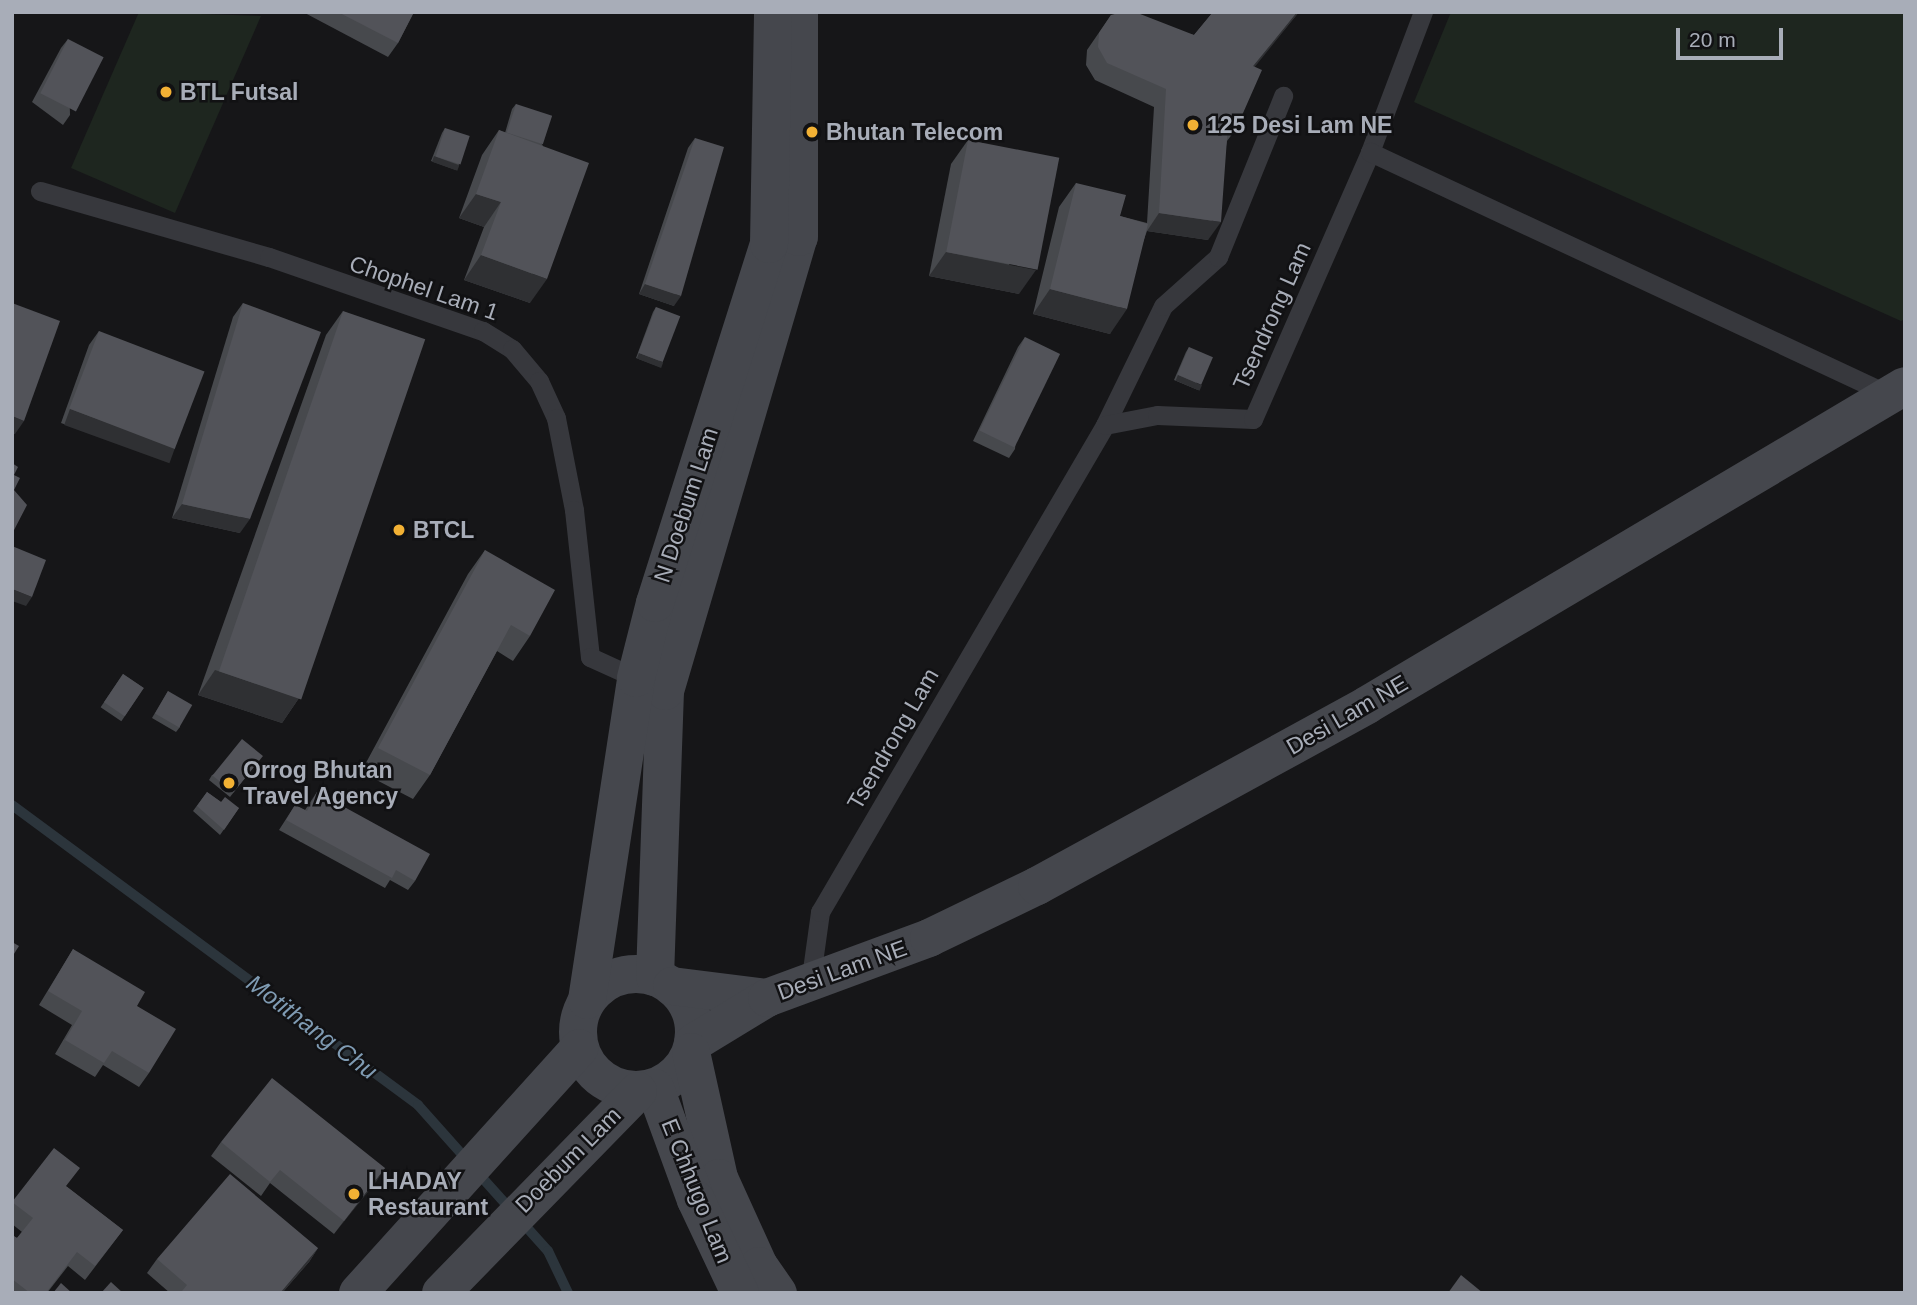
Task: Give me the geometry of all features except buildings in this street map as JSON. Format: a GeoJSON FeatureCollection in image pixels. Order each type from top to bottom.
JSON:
{"type":"FeatureCollection","features":[{"type":"Feature","properties":{"kind":"main road","name":"N Doebum Lam"},"geometry":{"type":"LineString","coordinates":[[587,1000],[636,678],[655,603],[769,244],[773,12]]}},
{"type":"Feature","properties":{"kind":"main road","name":"N Doebum Lam"},"geometry":{"type":"LineString","coordinates":[[663,981],[665,691],[799,237],[799,12]]}},
{"type":"Feature","properties":{"kind":"main road","name":"Desi Lam NE"},"geometry":{"type":"LineString","coordinates":[[767,998],[810,984],[941,932],[1200,797],[1367,705],[1897,390]]}},
{"type":"Feature","properties":{"kind":"main road"},"geometry":{"type":"LineString","coordinates":[[617,977],[663,981],[767,998],[692,1048],[670,1080],[646,1089],[608,1084],[595,1074],[579,1048],[579,1015],[587,1000],[617,977]]}},
{"type":"Feature","properties":{"kind":"main road"},"geometry":{"type":"LineString","coordinates":[[663,981],[691,1012],[692,1048]]}},
{"type":"Feature","properties":{"kind":"main road"},"geometry":{"type":"LineString","coordinates":[[358,1293],[579,1048]]}},
{"type":"Feature","properties":{"kind":"main road","name":"E Chhugo Lam"},"geometry":{"type":"LineString","coordinates":[[692,1048],[719,1178],[759,1266],[778,1293]]}},
{"type":"Feature","properties":{"kind":"main road","name":"E Chhugo Lam"},"geometry":{"type":"LineString","coordinates":[[646,1089],[740,1293]]}},
{"type":"Feature","properties":{"kind":"main road","name":"Doebum Lam"},"geometry":{"type":"LineString","coordinates":[[441,1293],[587,1140],[646,1089]]}},
{"type":"Feature","properties":{"kind":"lane"},"geometry":{"type":"LineString","coordinates":[[1423,12],[1370,152],[1897,390]]}},
{"type":"Feature","properties":{"kind":"lane"},"geometry":{"type":"LineString","coordinates":[[1105,425],[1163,306],[1218,257],[1283,96]]}},
{"type":"Feature","properties":{"kind":"lane","name":"Tsendrong Lam"},"geometry":{"type":"LineString","coordinates":[[810,984],[820,912],[1105,425],[1157,415],[1253,419],[1370,152]]}},
{"type":"Feature","properties":{"kind":"lane","name":"Chophel Lam 1"},"geometry":{"type":"LineString","coordinates":[[40,191],[247,250],[483,331],[512,349],[539,381],[556,418],[570,484],[590,657],[636,678]]}},
{"type":"Feature","properties":{"kind":"shaded area","name":"BTL Futsal"},"geometry":{"type":"Polygon","coordinates":[[[139,12],[261,16],[175,213],[71,168],[139,12]]]}},
{"type":"Feature","properties":{"kind":"shaded area"},"geometry":{"type":"Polygon","coordinates":[[[1451,12],[1905,12],[1905,319],[1901,321],[1414,102],[1451,12]]]}},
{"type":"Feature","properties":{"kind":"waterway","name":"Motithang Chu"},"geometry":{"type":"LineString","coordinates":[[12,805],[418,1105],[467,1160]]}},
{"type":"Feature","properties":{"kind":"waterway","name":"Motithang Chu"},"geometry":{"type":"LineString","coordinates":[[477,1172],[548,1251],[568,1293]]}},
{"type":"Feature","properties":{"kind":"place","name":"BTL Futsal"},"geometry":{"type":"Point","coordinates":[166,92]}},
{"type":"Feature","properties":{"kind":"place","name":"125 Desi Lam NE"},"geometry":{"type":"Point","coordinates":[1193,125]}},
{"type":"Feature","properties":{"kind":"place","name":"Bhutan Telecom"},"geometry":{"type":"Point","coordinates":[812,132]}},
{"type":"Feature","properties":{"kind":"place","name":"BTCL"},"geometry":{"type":"Point","coordinates":[399,530]}},
{"type":"Feature","properties":{"kind":"place","name":"Orrog Bhutan Travel Agency"},"geometry":{"type":"Point","coordinates":[229,783]}},
{"type":"Feature","properties":{"kind":"place","name":"LHADAY Restaurant"},"geometry":{"type":"Point","coordinates":[354,1194]}}]}
